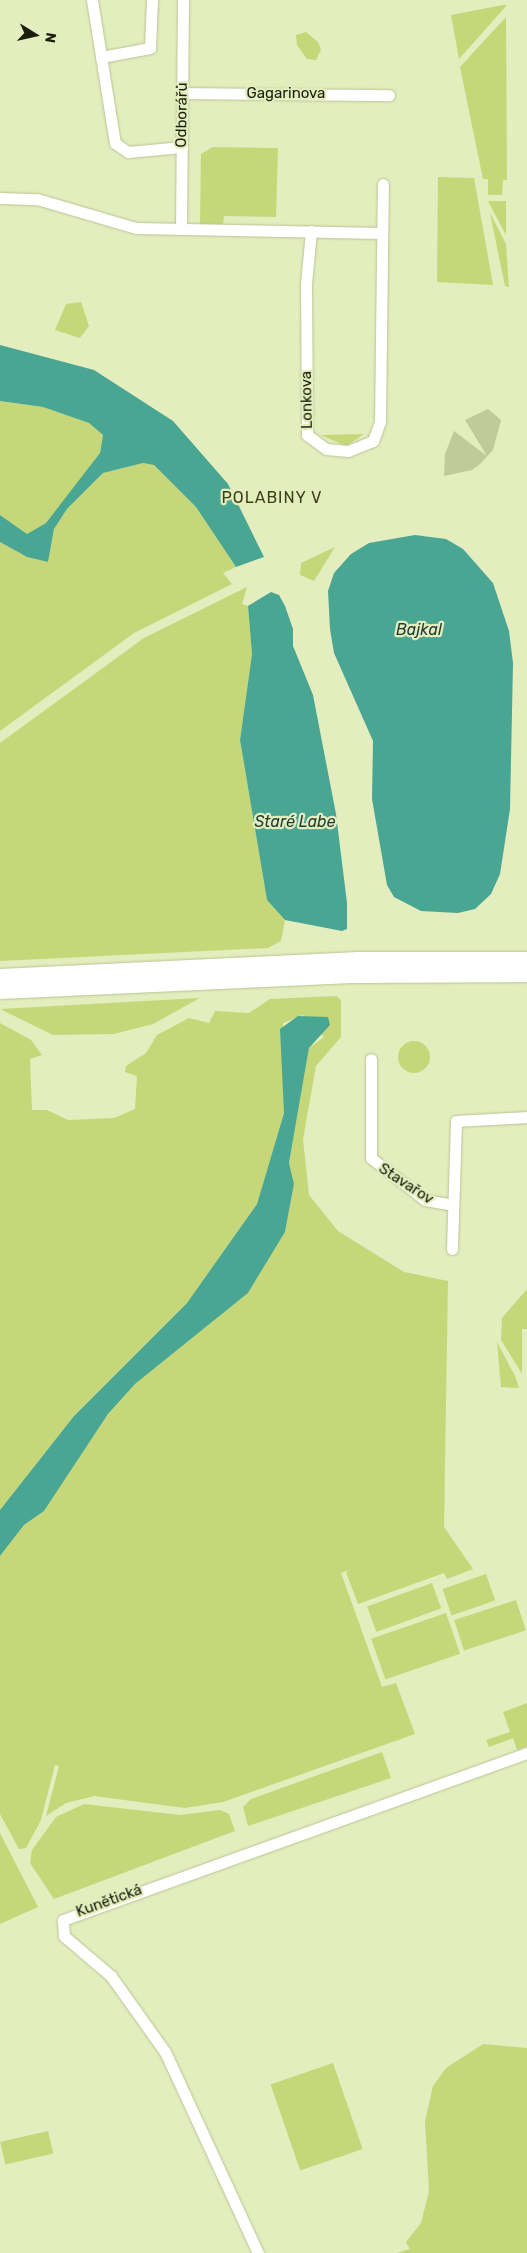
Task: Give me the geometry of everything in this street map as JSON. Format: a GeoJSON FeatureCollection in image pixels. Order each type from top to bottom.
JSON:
{"type":"FeatureCollection","features":[{"type":"Feature","properties":{"kind":"main road"},"geometry":{"type":"LineString","coordinates":[[0,977],[359,960],[527,960]]}},
{"type":"Feature","properties":{"kind":"main road"},"geometry":{"type":"LineString","coordinates":[[0,991],[352,975],[527,974]]}},
{"type":"Feature","properties":{"kind":"street"},"geometry":{"type":"LineString","coordinates":[[92,0],[117,147],[128,152],[182,147]]}},
{"type":"Feature","properties":{"kind":"street"},"geometry":{"type":"LineString","coordinates":[[101,57],[150,48],[152,0]]}},
{"type":"Feature","properties":{"kind":"street","name":"Odborářů"},"geometry":{"type":"LineString","coordinates":[[181,229],[183,0]]}},
{"type":"Feature","properties":{"kind":"street","name":"Gagarinova"},"geometry":{"type":"LineString","coordinates":[[182,94],[389,95]]}},
{"type":"Feature","properties":{"kind":"street","name":"Lonkova"},"geometry":{"type":"LineString","coordinates":[[311,231],[306,284],[307,435],[318,445],[339,452],[368,445],[380,428],[380,233],[383,184]]}},
{"type":"Feature","properties":{"kind":"street"},"geometry":{"type":"LineString","coordinates":[[0,198],[52,203],[125,227],[380,233]]}},
{"type":"Feature","properties":{"kind":"street","name":"Stavařov"},"geometry":{"type":"LineString","coordinates":[[371,1059],[371,1158],[425,1200],[452,1204]]}},
{"type":"Feature","properties":{"kind":"street","name":"Stavařov"},"geometry":{"type":"LineString","coordinates":[[452,1249],[456,1121],[527,1118]]}},
{"type":"Feature","properties":{"kind":"street","name":"Kunětická"},"geometry":{"type":"LineString","coordinates":[[258,2253],[165,2052],[111,1976],[64,1936],[63,1920],[527,1753]]}},
{"type":"Feature","properties":{"kind":"green space"},"geometry":{"type":"Polygon","coordinates":[[[507,5],[459,59],[451,15],[507,5]]]}},
{"type":"Feature","properties":{"kind":"green space"},"geometry":{"type":"Polygon","coordinates":[[[506,17],[507,180],[503,180],[502,195],[488,195],[488,179],[483,179],[460,67],[506,17]]]}},
{"type":"Feature","properties":{"kind":"green space"},"geometry":{"type":"Polygon","coordinates":[[[306,32],[318,42],[321,50],[316,60],[307,59],[297,45],[296,35],[306,32]]]}},
{"type":"Feature","properties":{"kind":"green space"},"geometry":{"type":"Polygon","coordinates":[[[213,147],[278,148],[276,217],[224,216],[223,225],[200,224],[201,154],[213,147]]]}},
{"type":"Feature","properties":{"kind":"green space"},"geometry":{"type":"Polygon","coordinates":[[[438,177],[474,178],[493,285],[437,282],[438,177]]]}},
{"type":"Feature","properties":{"kind":"green space"},"geometry":{"type":"Polygon","coordinates":[[[488,201],[506,201],[506,235],[488,201]]]}},
{"type":"Feature","properties":{"kind":"green space"},"geometry":{"type":"Polygon","coordinates":[[[490,213],[506,244],[509,287],[505,286],[490,213]]]}},
{"type":"Feature","properties":{"kind":"green space"},"geometry":{"type":"Polygon","coordinates":[[[81,302],[89,326],[80,338],[55,330],[66,304],[81,302]]]}},
{"type":"Feature","properties":{"kind":"green space"},"geometry":{"type":"Polygon","coordinates":[[[0,401],[43,407],[89,423],[103,435],[100,453],[75,488],[46,523],[27,534],[0,515],[0,401]]]}},
{"type":"Feature","properties":{"kind":"green space"},"geometry":{"type":"Polygon","coordinates":[[[364,434],[346,446],[321,435],[364,434]]]}},
{"type":"Feature","properties":{"kind":"green space"},"geometry":{"type":"Polygon","coordinates":[[[143,463],[154,465],[196,507],[236,567],[223,573],[232,584],[134,633],[0,731],[0,542],[27,557],[48,562],[54,529],[67,509],[103,473],[143,463]]]}},
{"type":"Feature","properties":{"kind":"green space"},"geometry":{"type":"Polygon","coordinates":[[[335,547],[314,581],[300,575],[301,563],[335,547]]]}},
{"type":"Feature","properties":{"kind":"green space"},"geometry":{"type":"Polygon","coordinates":[[[247,587],[242,604],[248,606],[252,654],[240,740],[267,900],[285,920],[281,941],[268,948],[0,961],[0,743],[144,638],[247,587]]]}},
{"type":"Feature","properties":{"kind":"green space"},"geometry":{"type":"Polygon","coordinates":[[[336,996],[341,1000],[341,1037],[316,1066],[303,1139],[309,1195],[338,1231],[404,1272],[448,1281],[444,1527],[473,1569],[447,1579],[444,1573],[358,1604],[346,1572],[351,1569],[341,1573],[382,1687],[396,1683],[415,1734],[223,1802],[185,1808],[94,1796],[66,1803],[46,1816],[59,1766],[55,1765],[41,1820],[26,1848],[19,1849],[0,1814],[0,1556],[24,1525],[44,1511],[108,1414],[135,1384],[248,1293],[285,1232],[294,1185],[289,1163],[309,1048],[324,1037],[303,1015],[283,1023],[284,1113],[257,1204],[187,1303],[74,1416],[0,1510],[0,1023],[31,1040],[42,1055],[30,1059],[32,1110],[47,1110],[68,1120],[114,1118],[135,1109],[137,1076],[125,1072],[126,1066],[146,1053],[157,1035],[189,1018],[209,1023],[215,1011],[249,1013],[270,999],[336,996]]]}},
{"type":"Feature","properties":{"kind":"green space"},"geometry":{"type":"Polygon","coordinates":[[[200,998],[153,1024],[114,1034],[53,1035],[0,1009],[200,998]]]}},
{"type":"Feature","properties":{"kind":"green space"},"geometry":{"type":"Polygon","coordinates":[[[414,1041],[420,1042],[425,1046],[429,1051],[429,1063],[425,1068],[420,1072],[414,1073],[408,1072],[403,1068],[399,1063],[398,1057],[399,1051],[403,1046],[408,1042],[414,1041]]]}},
{"type":"Feature","properties":{"kind":"green space"},"geometry":{"type":"Polygon","coordinates":[[[527,1289],[527,1329],[522,1329],[522,1374],[501,1340],[502,1318],[527,1289]]]}},
{"type":"Feature","properties":{"kind":"green space"},"geometry":{"type":"Polygon","coordinates":[[[497,1342],[515,1376],[519,1388],[501,1387],[497,1342]]]}},
{"type":"Feature","properties":{"kind":"green space"},"geometry":{"type":"Polygon","coordinates":[[[486,1574],[495,1600],[452,1615],[443,1589],[486,1574]]]}},
{"type":"Feature","properties":{"kind":"green space"},"geometry":{"type":"Polygon","coordinates":[[[432,1583],[441,1608],[376,1632],[367,1607],[432,1583]]]}},
{"type":"Feature","properties":{"kind":"green space"},"geometry":{"type":"Polygon","coordinates":[[[516,1600],[526,1630],[464,1651],[454,1620],[516,1600]]]}},
{"type":"Feature","properties":{"kind":"green space"},"geometry":{"type":"Polygon","coordinates":[[[446,1613],[460,1654],[385,1679],[371,1639],[446,1613]]]}},
{"type":"Feature","properties":{"kind":"green space"},"geometry":{"type":"Polygon","coordinates":[[[527,1703],[527,1746],[517,1750],[513,1738],[489,1747],[486,1740],[510,1732],[503,1712],[527,1703]]]}},
{"type":"Feature","properties":{"kind":"green space"},"geometry":{"type":"Polygon","coordinates":[[[382,1752],[391,1778],[248,1826],[243,1807],[251,1799],[382,1752]]]}},
{"type":"Feature","properties":{"kind":"green space"},"geometry":{"type":"Polygon","coordinates":[[[84,1804],[180,1815],[220,1810],[229,1814],[235,1831],[54,1899],[30,1863],[32,1850],[56,1817],[84,1804]]]}},
{"type":"Feature","properties":{"kind":"green space"},"geometry":{"type":"Polygon","coordinates":[[[0,1833],[38,1907],[0,1924],[0,1833]]]}},
{"type":"Feature","properties":{"kind":"green space"},"geometry":{"type":"Polygon","coordinates":[[[483,2044],[527,2048],[527,2253],[397,2253],[410,2249],[406,2242],[421,2223],[429,2191],[425,2121],[433,2086],[446,2068],[483,2044]]]}},
{"type":"Feature","properties":{"kind":"green space"},"geometry":{"type":"Polygon","coordinates":[[[333,2063],[363,2149],[300,2171],[271,2084],[333,2063]]]}},
{"type":"Feature","properties":{"kind":"green space"},"geometry":{"type":"Polygon","coordinates":[[[48,2131],[53,2153],[5,2164],[0,2142],[48,2131]]]}},
{"type":"Feature","properties":{"kind":"water"},"geometry":{"type":"Polygon","coordinates":[[[0,345],[94,370],[173,421],[228,484],[264,557],[236,567],[196,507],[154,465],[143,463],[103,473],[67,509],[54,529],[48,562],[27,557],[0,542],[0,515],[27,534],[46,523],[100,453],[103,435],[89,423],[43,407],[0,401],[0,345]]]}},
{"type":"Feature","properties":{"kind":"water","name":"Bajkal"},"geometry":{"type":"Polygon","coordinates":[[[415,535],[446,539],[463,549],[493,583],[509,631],[513,663],[510,809],[500,874],[491,894],[475,909],[458,913],[421,911],[394,897],[387,885],[372,799],[373,741],[334,653],[330,629],[328,591],[334,573],[351,554],[369,543],[415,535]]]}},
{"type":"Feature","properties":{"kind":"water","name":"Staré Labe"},"geometry":{"type":"Polygon","coordinates":[[[271,592],[279,595],[285,606],[293,629],[293,646],[313,695],[336,814],[347,903],[347,929],[342,931],[285,920],[267,900],[240,740],[252,654],[248,606],[271,592]]]}},
{"type":"Feature","properties":{"kind":"water"},"geometry":{"type":"Polygon","coordinates":[[[298,1016],[328,1017],[330,1025],[309,1048],[289,1163],[294,1184],[285,1232],[248,1293],[135,1384],[108,1414],[44,1511],[24,1525],[0,1556],[0,1510],[74,1416],[187,1303],[257,1204],[284,1113],[280,1029],[298,1016]]]}},
{"type":"Feature","properties":{"kind":"building"},"geometry":{"type":"Polygon","coordinates":[[[488,409],[501,420],[493,450],[480,464],[472,470],[444,476],[445,454],[454,431],[487,456],[465,420],[488,409]]]}},
{"type":"Feature","properties":{"kind":"district","name":"POLABINY V"},"geometry":{"type":"Point","coordinates":[272,498]}}]}
